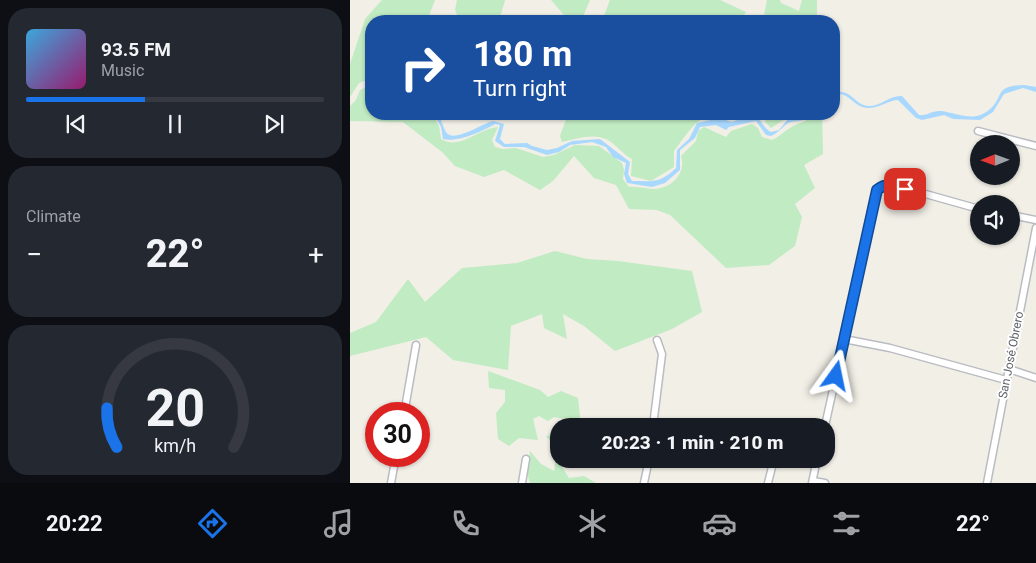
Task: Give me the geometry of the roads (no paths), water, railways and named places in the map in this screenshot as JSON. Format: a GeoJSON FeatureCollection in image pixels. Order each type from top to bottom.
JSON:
{"type":"FeatureCollection","features":[{"type":"Feature","properties":{"kind":"street"},"geometry":{"type":"LineString","coordinates":[[978,131],[1036,146]]}},
{"type":"Feature","properties":{"kind":"street"},"geometry":{"type":"LineString","coordinates":[[827,418],[877,190],[884,185],[890,184],[970,206]]}},
{"type":"Feature","properties":{"kind":"street"},"geometry":{"type":"LineString","coordinates":[[1020,217],[1036,220]]}},
{"type":"Feature","properties":{"kind":"street","name":"San José Obrero"},"geometry":{"type":"LineString","coordinates":[[987,483],[1036,228]]}},
{"type":"Feature","properties":{"kind":"street"},"geometry":{"type":"LineString","coordinates":[[844,339],[890,348],[1006,380]]}},
{"type":"Feature","properties":{"kind":"street"},"geometry":{"type":"LineString","coordinates":[[655,418],[662,354],[657,340]]}},
{"type":"Feature","properties":{"kind":"street"},"geometry":{"type":"LineString","coordinates":[[406,402],[416,345]]}},
{"type":"Feature","properties":{"kind":"street"},"geometry":{"type":"LineString","coordinates":[[1009,369],[1036,378]]}},
{"type":"Feature","properties":{"kind":"street"},"geometry":{"type":"LineString","coordinates":[[522,483],[526,458]]}},
{"type":"Feature","properties":{"kind":"street"},"geometry":{"type":"LineString","coordinates":[[391,483],[394,467]]}},
{"type":"Feature","properties":{"kind":"street"},"geometry":{"type":"LineString","coordinates":[[644,483],[647,468]]}},
{"type":"Feature","properties":{"kind":"street"},"geometry":{"type":"LineString","coordinates":[[768,483],[772,468]]}},
{"type":"Feature","properties":{"kind":"street"},"geometry":{"type":"LineString","coordinates":[[816,468],[812,482],[825,483]]}},
{"type":"Feature","properties":{"kind":"water"},"geometry":{"type":"Polygon","coordinates":[[[1014,86],[1036,87],[1036,92],[1023,88],[1004,94],[993,112],[980,120],[953,119],[944,115],[922,120],[916,118],[898,100],[867,108],[840,94],[840,92],[845,93],[860,103],[869,106],[893,97],[902,96],[919,115],[941,111],[971,117],[983,114],[989,110],[1004,90],[1014,86]]]}},
{"type":"Feature","properties":{"kind":"water"},"geometry":{"type":"Polygon","coordinates":[[[437,120],[441,120],[446,132],[455,136],[493,121],[504,124],[500,139],[505,144],[527,143],[547,150],[557,148],[572,141],[600,139],[630,162],[628,174],[632,181],[645,181],[665,177],[676,168],[677,150],[689,139],[697,123],[711,120],[732,122],[737,120],[760,120],[771,132],[779,130],[787,120],[805,120],[788,123],[777,133],[771,136],[766,135],[756,121],[729,127],[726,130],[716,125],[700,127],[695,138],[680,150],[680,170],[665,183],[652,187],[627,183],[624,174],[626,163],[613,157],[606,147],[592,142],[570,145],[559,152],[547,155],[524,147],[504,147],[495,141],[500,125],[495,124],[477,133],[449,140],[443,139],[441,127],[437,120]]]}}]}
